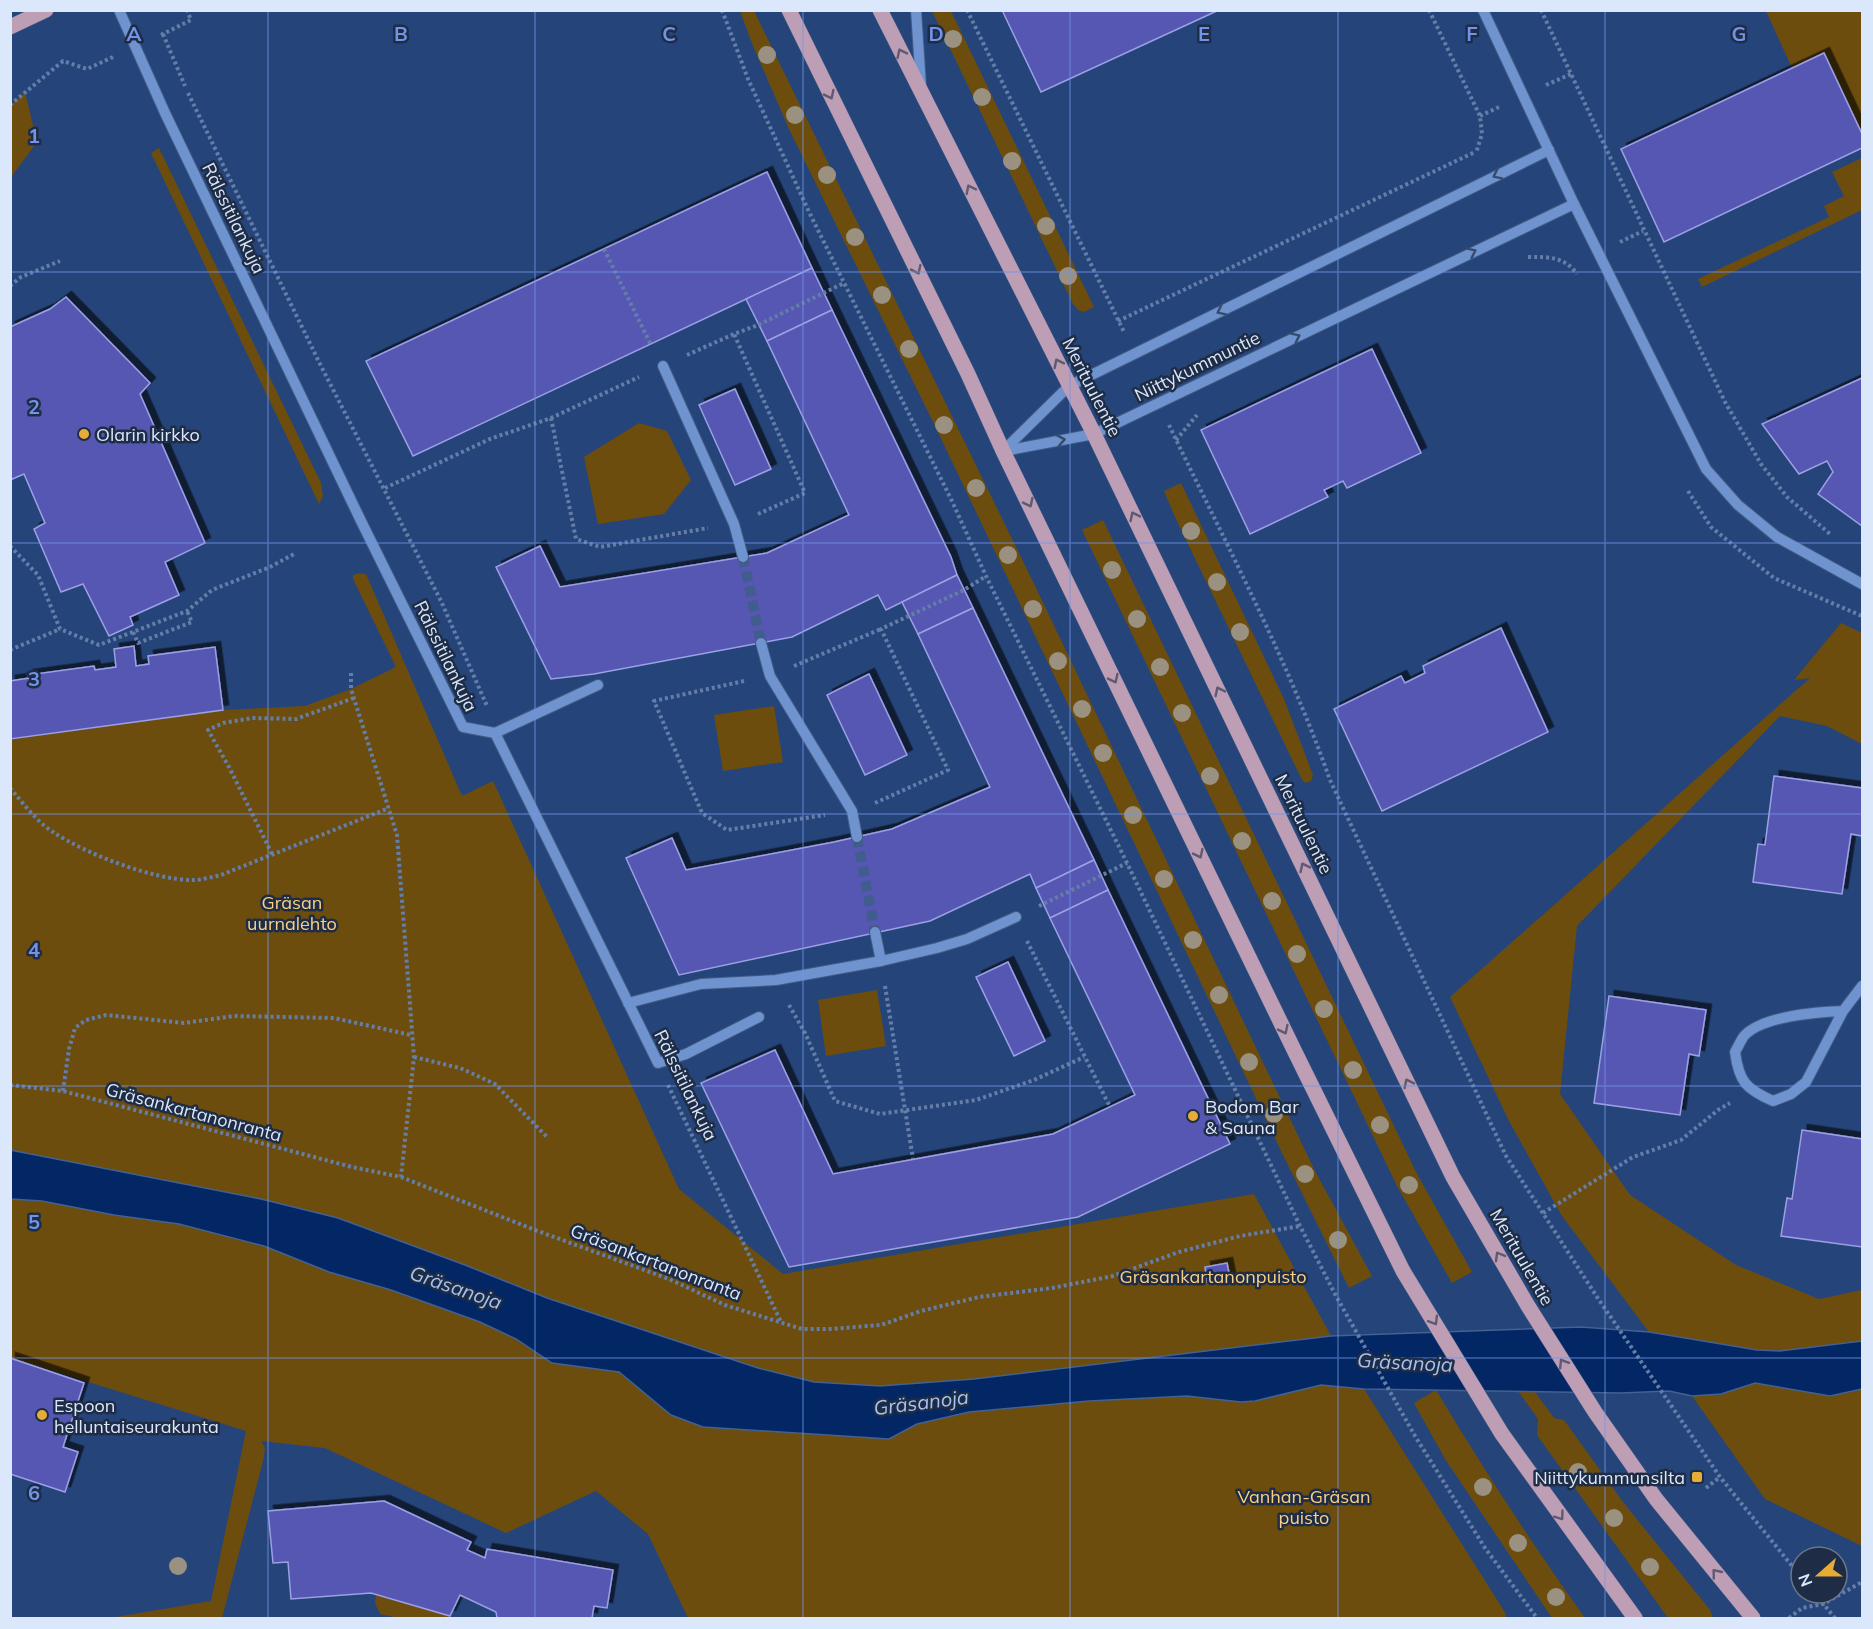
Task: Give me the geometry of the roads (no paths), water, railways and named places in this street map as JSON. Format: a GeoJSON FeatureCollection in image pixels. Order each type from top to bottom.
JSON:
{"type":"FeatureCollection","features":[{"type":"Feature","properties":{"kind":"main road"},"geometry":{"type":"LineString","coordinates":[[10,27],[46,10]]}},
{"type":"Feature","properties":{"kind":"main road"},"geometry":{"type":"LineString","coordinates":[[789,10],[968,374],[1290,1042],[1404,1271],[1502,1434],[1635,1618]]}},
{"type":"Feature","properties":{"kind":"main road","name":"Merituulentie"},"geometry":{"type":"LineString","coordinates":[[880,10],[1094,434],[1453,1177],[1528,1306],[1595,1412],[1656,1498],[1753,1618]]}},
{"type":"Feature","properties":{"kind":"street","name":"Rälssitilankuja"},"geometry":{"type":"LineString","coordinates":[[119,10],[165,113],[361,522],[463,727],[495,733],[658,1063],[686,1054],[759,1017]]}},
{"type":"Feature","properties":{"kind":"street"},"geometry":{"type":"LineString","coordinates":[[916,10],[922,95]]}},
{"type":"Feature","properties":{"kind":"street"},"geometry":{"type":"LineString","coordinates":[[1483,10],[1574,204],[1706,469],[1738,505],[1777,537],[1863,584]]}},
{"type":"Feature","properties":{"kind":"street"},"geometry":{"type":"LineString","coordinates":[[1004,451],[1069,386],[1550,150]]}},
{"type":"Feature","properties":{"kind":"street","name":"Niittykummuntie"},"geometry":{"type":"LineString","coordinates":[[1004,451],[1094,434],[1574,204]]}},
{"type":"Feature","properties":{"kind":"street"},"geometry":{"type":"LineString","coordinates":[[663,366],[734,524],[743,557]]}},
{"type":"Feature","properties":{"kind":"street"},"geometry":{"type":"LineString","coordinates":[[761,643],[770,676],[852,812],[857,837]]}},
{"type":"Feature","properties":{"kind":"street"},"geometry":{"type":"LineString","coordinates":[[495,733],[598,685]]}},
{"type":"Feature","properties":{"kind":"street"},"geometry":{"type":"LineString","coordinates":[[628,1003],[701,984],[776,980],[881,962],[967,939],[1016,917]]}},
{"type":"Feature","properties":{"kind":"street"},"geometry":{"type":"LineString","coordinates":[[875,932],[881,962]]}},
{"type":"Feature","properties":{"kind":"street"},"geometry":{"type":"LineString","coordinates":[[1843,1011],[1810,1012],[1764,1024],[1745,1035],[1735,1052],[1738,1071],[1751,1091],[1773,1101],[1791,1094],[1806,1082],[1843,1011],[1863,986]]}},
{"type":"Feature","properties":{"kind":"water","name":"Gräsanoja"},"geometry":{"type":"Polygon","coordinates":[[[10,1150],[261,1199],[338,1218],[547,1298],[758,1368],[814,1382],[880,1386],[974,1379],[1331,1336],[1581,1327],[1649,1332],[1757,1350],[1780,1351],[1862,1341],[1862,1389],[1830,1396],[1755,1383],[1721,1394],[1692,1396],[1669,1391],[1621,1393],[1364,1389],[1321,1385],[1255,1401],[1241,1402],[1187,1396],[1089,1401],[969,1412],[917,1424],[889,1439],[703,1427],[671,1415],[619,1372],[552,1363],[516,1339],[480,1322],[391,1290],[329,1272],[264,1246],[179,1224],[114,1215],[42,1201],[11,1199],[10,1150]]]}},
{"type":"Feature","properties":{"kind":"tunnel"},"geometry":{"type":"LineString","coordinates":[[743,557],[761,643]]}},
{"type":"Feature","properties":{"kind":"tunnel"},"geometry":{"type":"LineString","coordinates":[[857,837],[875,932]]}},
{"type":"Feature","properties":{"kind":"place","name":"Olarin kirkko"},"geometry":{"type":"Point","coordinates":[84,434]}},
{"type":"Feature","properties":{"kind":"place","name":"Bodom Bar & Sauna"},"geometry":{"type":"Point","coordinates":[1193,1116]}},
{"type":"Feature","properties":{"kind":"place","name":"Espoon helluntaiseurakunta"},"geometry":{"type":"Point","coordinates":[42,1415]}},
{"type":"Feature","properties":{"kind":"place","name":"Niittykummunsilta"},"geometry":{"type":"Point","coordinates":[1697,1477]}},
{"type":"Feature","properties":{"kind":"park label","name":"Gräsan uurnalehto"},"geometry":{"type":"Point","coordinates":[292,912]}},
{"type":"Feature","properties":{"kind":"park label","name":"Gräsankartanonpuisto"},"geometry":{"type":"Point","coordinates":[1213,1276]}},
{"type":"Feature","properties":{"kind":"park label","name":"Vanhan-Gräsan puisto"},"geometry":{"type":"Point","coordinates":[1304,1506]}}]}
